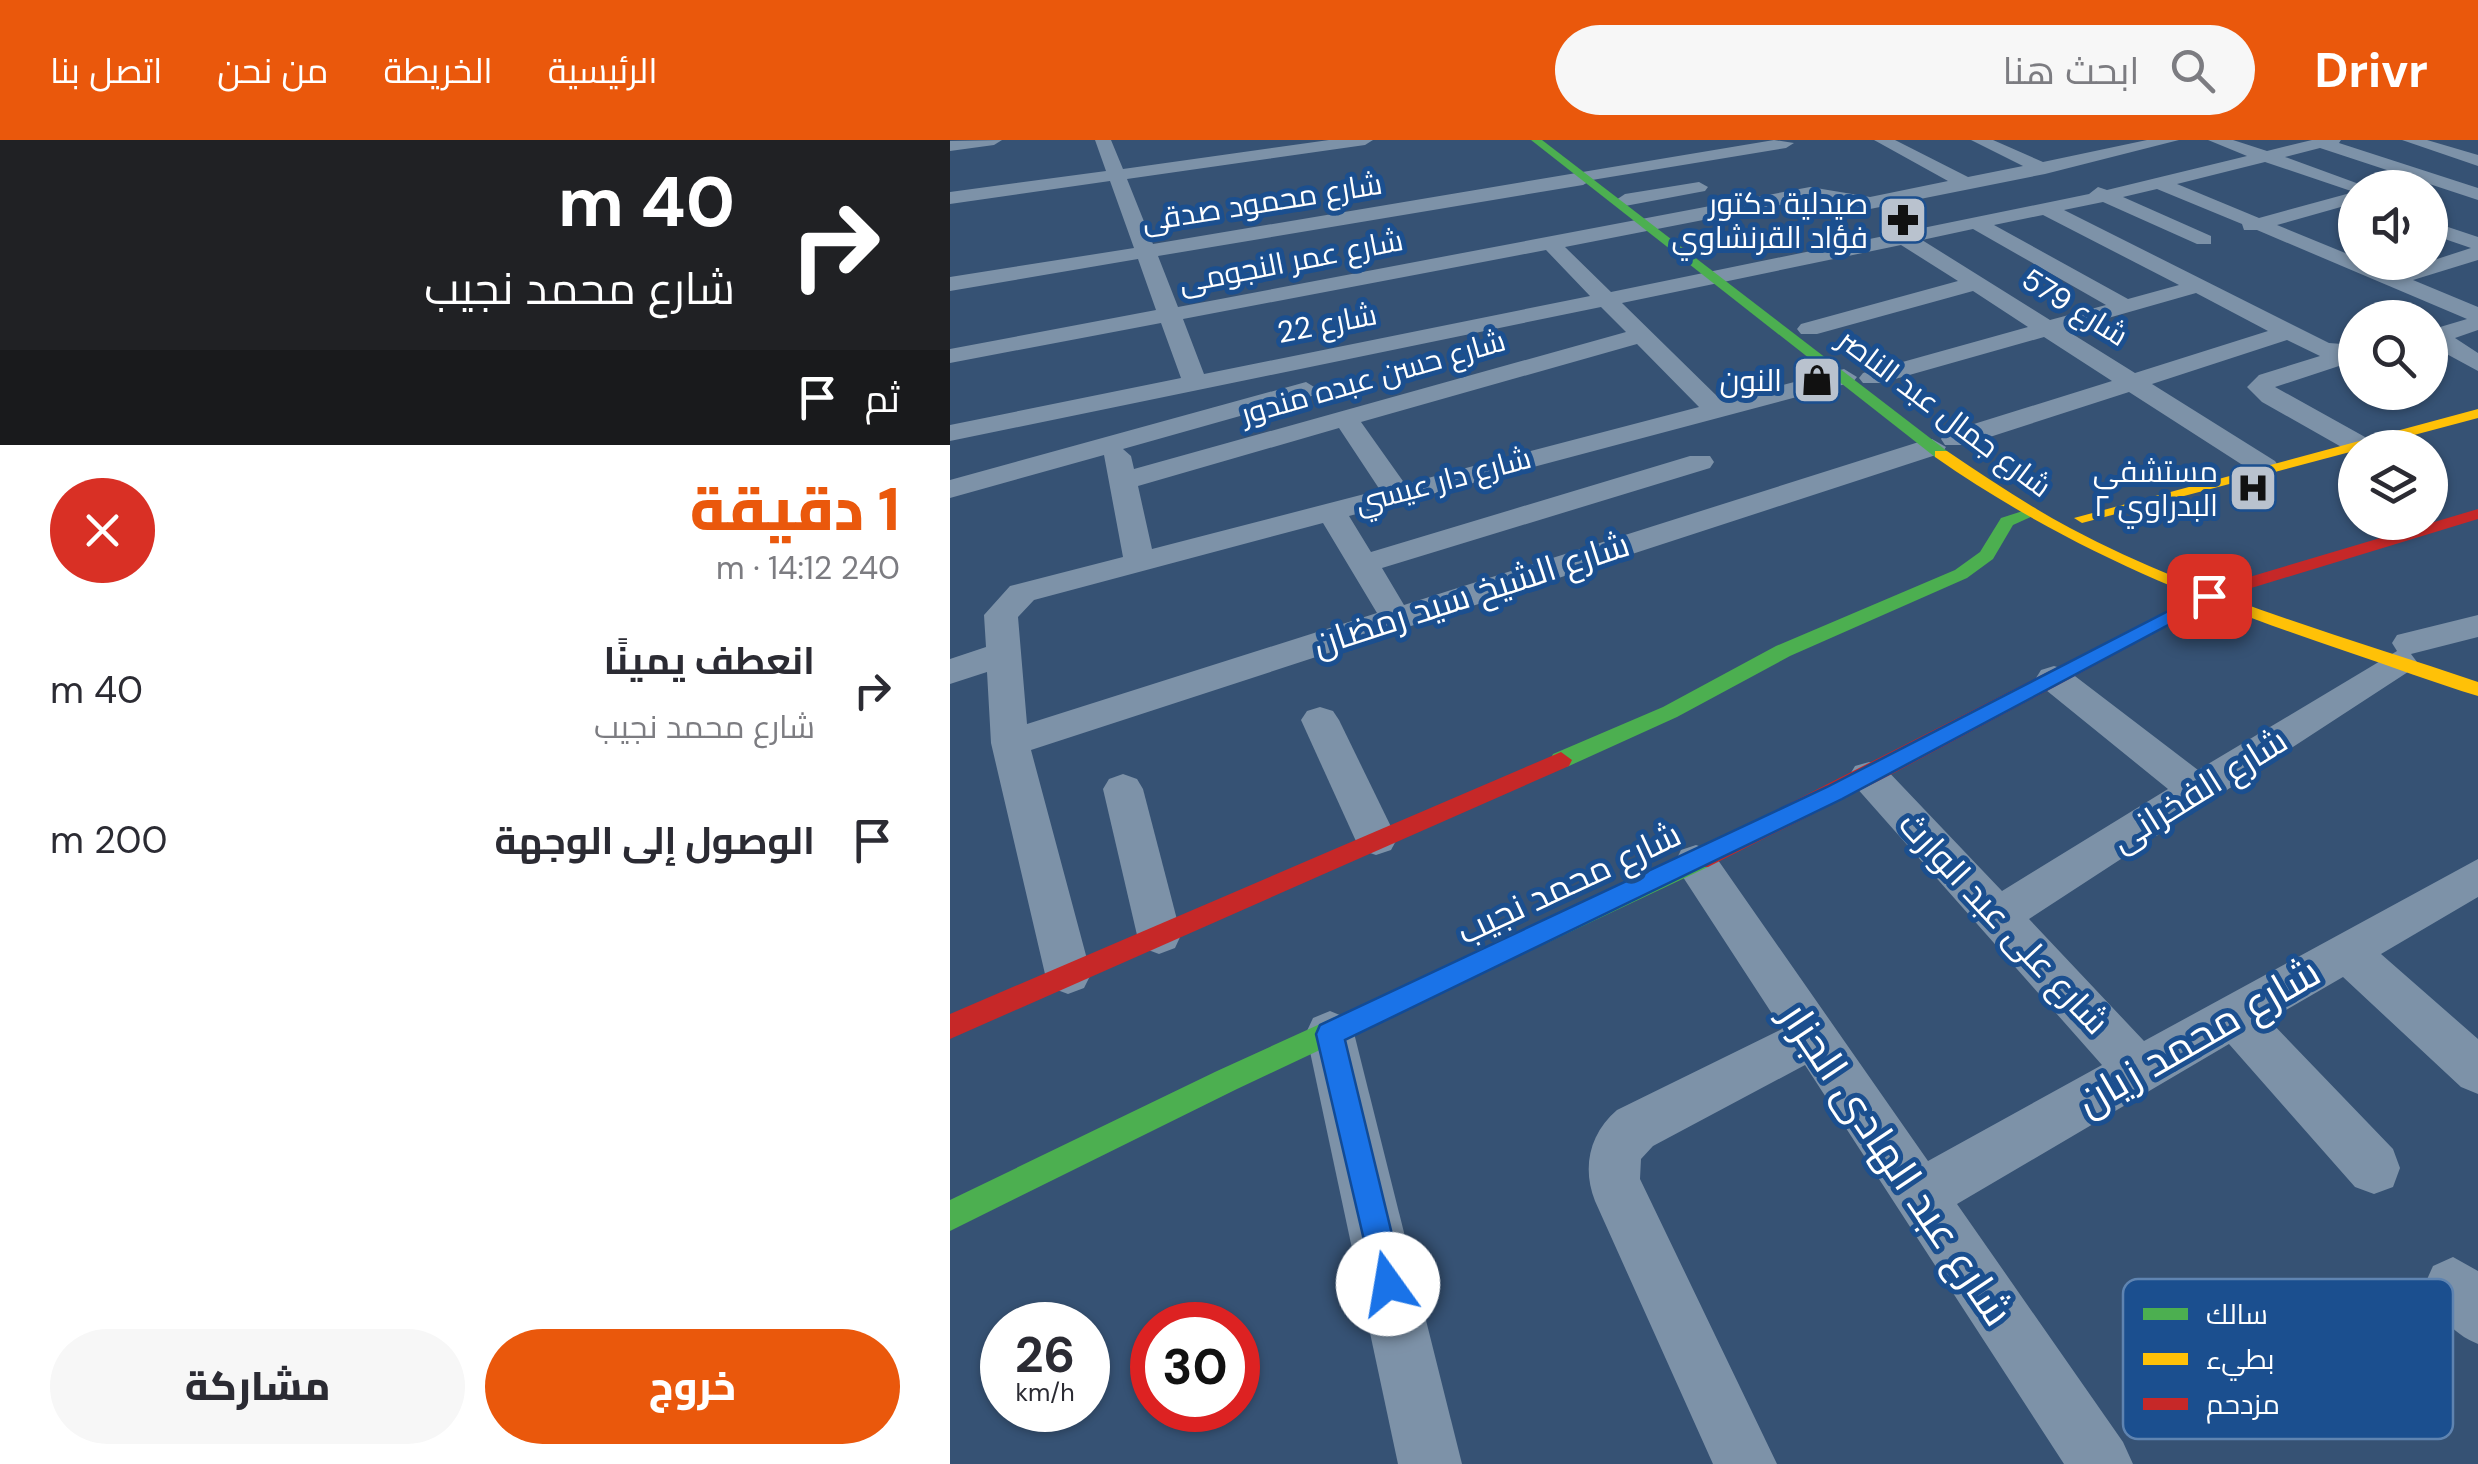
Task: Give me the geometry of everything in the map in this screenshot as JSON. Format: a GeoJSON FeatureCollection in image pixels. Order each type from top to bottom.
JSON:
{"type":"FeatureCollection","features":[{"type":"Feature","properties":{"kind":"main road","name":"شارع جمال عبد الناصر"},"geometry":{"type":"LineString","coordinates":[[1536,140],[1649,225],[1809,329],[1858,378]]}},
{"type":"Feature","properties":{"kind":"main road","name":"شارع جمال عبد الناصر"},"geometry":{"type":"LineString","coordinates":[[1550,140],[1586,177],[1626,200],[1649,225]]}},
{"type":"Feature","properties":{"kind":"main road","name":"شارع جمال عبد الناصر"},"geometry":{"type":"LineString","coordinates":[[1725,276],[1944,443],[2029,514],[2104,556],[2209,596],[2404,652],[2478,667]]}},
{"type":"Feature","properties":{"kind":"main road"},"geometry":{"type":"LineString","coordinates":[[2408,430],[2478,413]]}},
{"type":"Feature","properties":{"kind":"main road","name":"شارع جمال عبد الناصر"},"geometry":{"type":"LineString","coordinates":[[1944,443],[2082,518],[2404,652],[2478,689]]}},
{"type":"Feature","properties":{"kind":"main road"},"geometry":{"type":"LineString","coordinates":[[2082,518],[2338,448]]}},
{"type":"Feature","properties":{"kind":"main road"},"geometry":{"type":"LineString","coordinates":[[950,1027],[1670,712],[1783,651],[1961,574],[1987,554],[2007,522],[2029,514]]}},
{"type":"Feature","properties":{"kind":"main road"},"geometry":{"type":"LineString","coordinates":[[2242,585],[2478,514]]}},
{"type":"Feature","properties":{"kind":"main road","name":"شارع محمد نجيب"},"geometry":{"type":"LineString","coordinates":[[950,1216],[1059,1160],[1696,862],[1869,776],[2209,596]]}},
{"type":"Feature","properties":{"kind":"street"},"geometry":{"type":"LineString","coordinates":[[950,146],[994,140]]}},
{"type":"Feature","properties":{"kind":"street"},"geometry":{"type":"LineString","coordinates":[[1103,140],[1195,382]]}},
{"type":"Feature","properties":{"kind":"street"},"geometry":{"type":"LineString","coordinates":[[950,198],[1365,140]]}},
{"type":"Feature","properties":{"kind":"street"},"geometry":{"type":"LineString","coordinates":[[1700,140],[1780,198]]}},
{"type":"Feature","properties":{"kind":"street"},"geometry":{"type":"LineString","coordinates":[[1882,140],[1965,184]]}},
{"type":"Feature","properties":{"kind":"street"},"geometry":{"type":"LineString","coordinates":[[1979,140],[2204,240]]}},
{"type":"Feature","properties":{"kind":"street"},"geometry":{"type":"LineString","coordinates":[[1849,192],[1870,203],[2171,140]]}},
{"type":"Feature","properties":{"kind":"street"},"geometry":{"type":"LineString","coordinates":[[2216,140],[2266,156],[2338,188]]}},
{"type":"Feature","properties":{"kind":"street"},"geometry":{"type":"LineString","coordinates":[[2410,140],[2477,166]]}},
{"type":"Feature","properties":{"kind":"street"},"geometry":{"type":"LineString","coordinates":[[2327,142],[2391,170]]}},
{"type":"Feature","properties":{"kind":"street","name":"شارع 22"},"geometry":{"type":"LineString","coordinates":[[950,433],[1978,224],[2327,142]]}},
{"type":"Feature","properties":{"kind":"street","name":"شارع محمود صدقى"},"geometry":{"type":"LineString","coordinates":[[950,284],[1586,177],[1738,167],[1790,145]]}},
{"type":"Feature","properties":{"kind":"street"},"geometry":{"type":"LineString","coordinates":[[2063,146],[2088,157]]}},
{"type":"Feature","properties":{"kind":"street"},"geometry":{"type":"LineString","coordinates":[[2448,170],[2477,166]]}},
{"type":"Feature","properties":{"kind":"street"},"geometry":{"type":"LineString","coordinates":[[2213,170],[2248,182]]}},
{"type":"Feature","properties":{"kind":"street"},"geometry":{"type":"LineString","coordinates":[[2158,183],[2338,257]]}},
{"type":"Feature","properties":{"kind":"street"},"geometry":{"type":"LineString","coordinates":[[1626,200],[1716,184]]}},
{"type":"Feature","properties":{"kind":"street"},"geometry":{"type":"LineString","coordinates":[[2448,189],[2478,194]]}},
{"type":"Feature","properties":{"kind":"street","name":"شارع عمر النجومى"},"geometry":{"type":"LineString","coordinates":[[950,356],[1780,198],[1849,192]]}},
{"type":"Feature","properties":{"kind":"street","name":"شارع 579"},"geometry":{"type":"LineString","coordinates":[[1849,192],[1907,239],[2265,467]]}},
{"type":"Feature","properties":{"kind":"street"},"geometry":{"type":"LineString","coordinates":[[2284,194],[2321,217]]}},
{"type":"Feature","properties":{"kind":"street"},"geometry":{"type":"LineString","coordinates":[[2448,196],[2478,212]]}},
{"type":"Feature","properties":{"kind":"street"},"geometry":{"type":"LineString","coordinates":[[2321,217],[2338,206]]}},
{"type":"Feature","properties":{"kind":"street"},"geometry":{"type":"LineString","coordinates":[[2046,209],[2288,332],[2338,350]]}},
{"type":"Feature","properties":{"kind":"street"},"geometry":{"type":"LineString","coordinates":[[2142,258],[2290,215],[2338,218]]}},
{"type":"Feature","properties":{"kind":"street"},"geometry":{"type":"LineString","coordinates":[[2448,216],[2478,226]]}},
{"type":"Feature","properties":{"kind":"street"},"geometry":{"type":"LineString","coordinates":[[1978,224],[2124,306]]}},
{"type":"Feature","properties":{"kind":"street"},"geometry":{"type":"LineString","coordinates":[[2448,237],[2473,252]]}},
{"type":"Feature","properties":{"kind":"street"},"geometry":{"type":"LineString","coordinates":[[1550,244],[1716,409]]}},
{"type":"Feature","properties":{"kind":"street"},"geometry":{"type":"LineString","coordinates":[[2448,256],[2473,252]]}},
{"type":"Feature","properties":{"kind":"street"},"geometry":{"type":"LineString","coordinates":[[2393,280],[2478,315]]}},
{"type":"Feature","properties":{"kind":"street"},"geometry":{"type":"LineString","coordinates":[[1809,329],[1977,283]]}},
{"type":"Feature","properties":{"kind":"street","name":"شارع دار عيسي"},"geometry":{"type":"LineString","coordinates":[[1003,654],[1001,615],[1022,594],[1043,585],[1716,409],[1858,378],[2198,286]]}},
{"type":"Feature","properties":{"kind":"street"},"geometry":{"type":"LineString","coordinates":[[2439,299],[2478,286]]}},
{"type":"Feature","properties":{"kind":"street"},"geometry":{"type":"LineString","coordinates":[[2448,333],[2478,323]]}},
{"type":"Feature","properties":{"kind":"street","name":"شارع الشيخ سيد رمضان"},"geometry":{"type":"LineString","coordinates":[[1010,744],[2288,332]]}},
{"type":"Feature","properties":{"kind":"street","name":"شارع حسن عبده مندور"},"geometry":{"type":"LineString","coordinates":[[1122,481],[1642,335]]}},
{"type":"Feature","properties":{"kind":"street"},"geometry":{"type":"LineString","coordinates":[[2448,346],[2478,364]]}},
{"type":"Feature","properties":{"kind":"street"},"geometry":{"type":"LineString","coordinates":[[2338,356],[2268,380],[2260,388],[2338,434]]}},
{"type":"Feature","properties":{"kind":"street"},"geometry":{"type":"LineString","coordinates":[[950,489],[1306,390]]}},
{"type":"Feature","properties":{"kind":"street"},"geometry":{"type":"LineString","coordinates":[[1106,400],[1139,560]]}},
{"type":"Feature","properties":{"kind":"street"},"geometry":{"type":"LineString","coordinates":[[1345,418],[1396,492]]}},
{"type":"Feature","properties":{"kind":"street"},"geometry":{"type":"LineString","coordinates":[[1275,438],[1284,470]]}},
{"type":"Feature","properties":{"kind":"street"},"geometry":{"type":"LineString","coordinates":[[1363,564],[1700,462]]}},
{"type":"Feature","properties":{"kind":"street"},"geometry":{"type":"LineString","coordinates":[[1330,510],[1396,618]]}},
{"type":"Feature","properties":{"kind":"street","name":"شارع الفخرانى"},"geometry":{"type":"LineString","coordinates":[[1997,917],[2197,791],[2404,652],[2478,626]]}},
{"type":"Feature","properties":{"kind":"street"},"geometry":{"type":"LineString","coordinates":[[950,672],[1003,654],[1010,744],[1068,974]]}},
{"type":"Feature","properties":{"kind":"street"},"geometry":{"type":"LineString","coordinates":[[2054,678],[2197,791]]}},
{"type":"Feature","properties":{"kind":"street"},"geometry":{"type":"LineString","coordinates":[[1320,720],[1376,839]]}},
{"type":"Feature","properties":{"kind":"street","name":"شارع على عبد الوارث"},"geometry":{"type":"LineString","coordinates":[[1869,776],[2138,1070]]}},
{"type":"Feature","properties":{"kind":"street"},"geometry":{"type":"LineString","coordinates":[[1124,789],[1159,935]]}},
{"type":"Feature","properties":{"kind":"street","name":"شارع عبد الهادى الجزار"},"geometry":{"type":"LineString","coordinates":[[1696,862],[2101,1464]]}},
{"type":"Feature","properties":{"kind":"street","name":"شارع محمد زيان"},"geometry":{"type":"LineString","coordinates":[[1919,1196],[2346,951],[2472,888]]}},
{"type":"Feature","properties":{"kind":"street"},"geometry":{"type":"LineString","coordinates":[[2346,951],[2478,1070]]}},
{"type":"Feature","properties":{"kind":"street"},"geometry":{"type":"LineString","coordinates":[[2234,1016],[2374,1168]]}},
{"type":"Feature","properties":{"kind":"street"},"geometry":{"type":"LineString","coordinates":[[1330,1034],[1430,1464]]}},
{"type":"Feature","properties":{"kind":"street"},"geometry":{"type":"LineString","coordinates":[[1746,1464],[1614,1182],[1612,1167],[1623,1138],[1635,1128],[1811,1038]]}},
{"type":"Feature","properties":{"kind":"traffic: fast"},"geometry":{"type":"LineString","coordinates":[[1536,140],[1941,454]]}},
{"type":"Feature","properties":{"kind":"traffic: fast"},"geometry":{"type":"LineString","coordinates":[[1561,760],[1670,712],[1783,651],[1961,574],[1987,555],[2007,522],[2029,514]]}},
{"type":"Feature","properties":{"kind":"traffic: fast"},"geometry":{"type":"LineString","coordinates":[[950,1216],[1227,1080],[1700,860]]}},
{"type":"Feature","properties":{"kind":"traffic: slow"},"geometry":{"type":"LineString","coordinates":[[2082,518],[2478,413]]}},
{"type":"Feature","properties":{"kind":"traffic: slow"},"geometry":{"type":"LineString","coordinates":[[1941,454],[2065,533],[2131,564],[2268,618],[2478,689]]}},
{"type":"Feature","properties":{"kind":"traffic: jam"},"geometry":{"type":"LineString","coordinates":[[2242,585],[2478,514]]}},
{"type":"Feature","properties":{"kind":"traffic: jam"},"geometry":{"type":"LineString","coordinates":[[1700,860],[1888,766],[2209,596]]}},
{"type":"Feature","properties":{"kind":"traffic: jam"},"geometry":{"type":"LineString","coordinates":[[950,1027],[1561,760]]}},
{"type":"Feature","properties":{"kind":"place","name":"صيدلية دكتور فؤاد القرنشاوي"},"geometry":{"type":"Point","coordinates":[1903,220]}},
{"type":"Feature","properties":{"kind":"place","name":"النون"},"geometry":{"type":"Point","coordinates":[1817,380]}},
{"type":"Feature","properties":{"kind":"place","name":"مستشفى البدراوي ٢"},"geometry":{"type":"Point","coordinates":[2253,488]}},
{"type":"Feature","properties":{"kind":"route"},"geometry":{"type":"LineString","coordinates":[[1388,1284],[1330,1034],[1869,776],[2209,596]]}}]}
